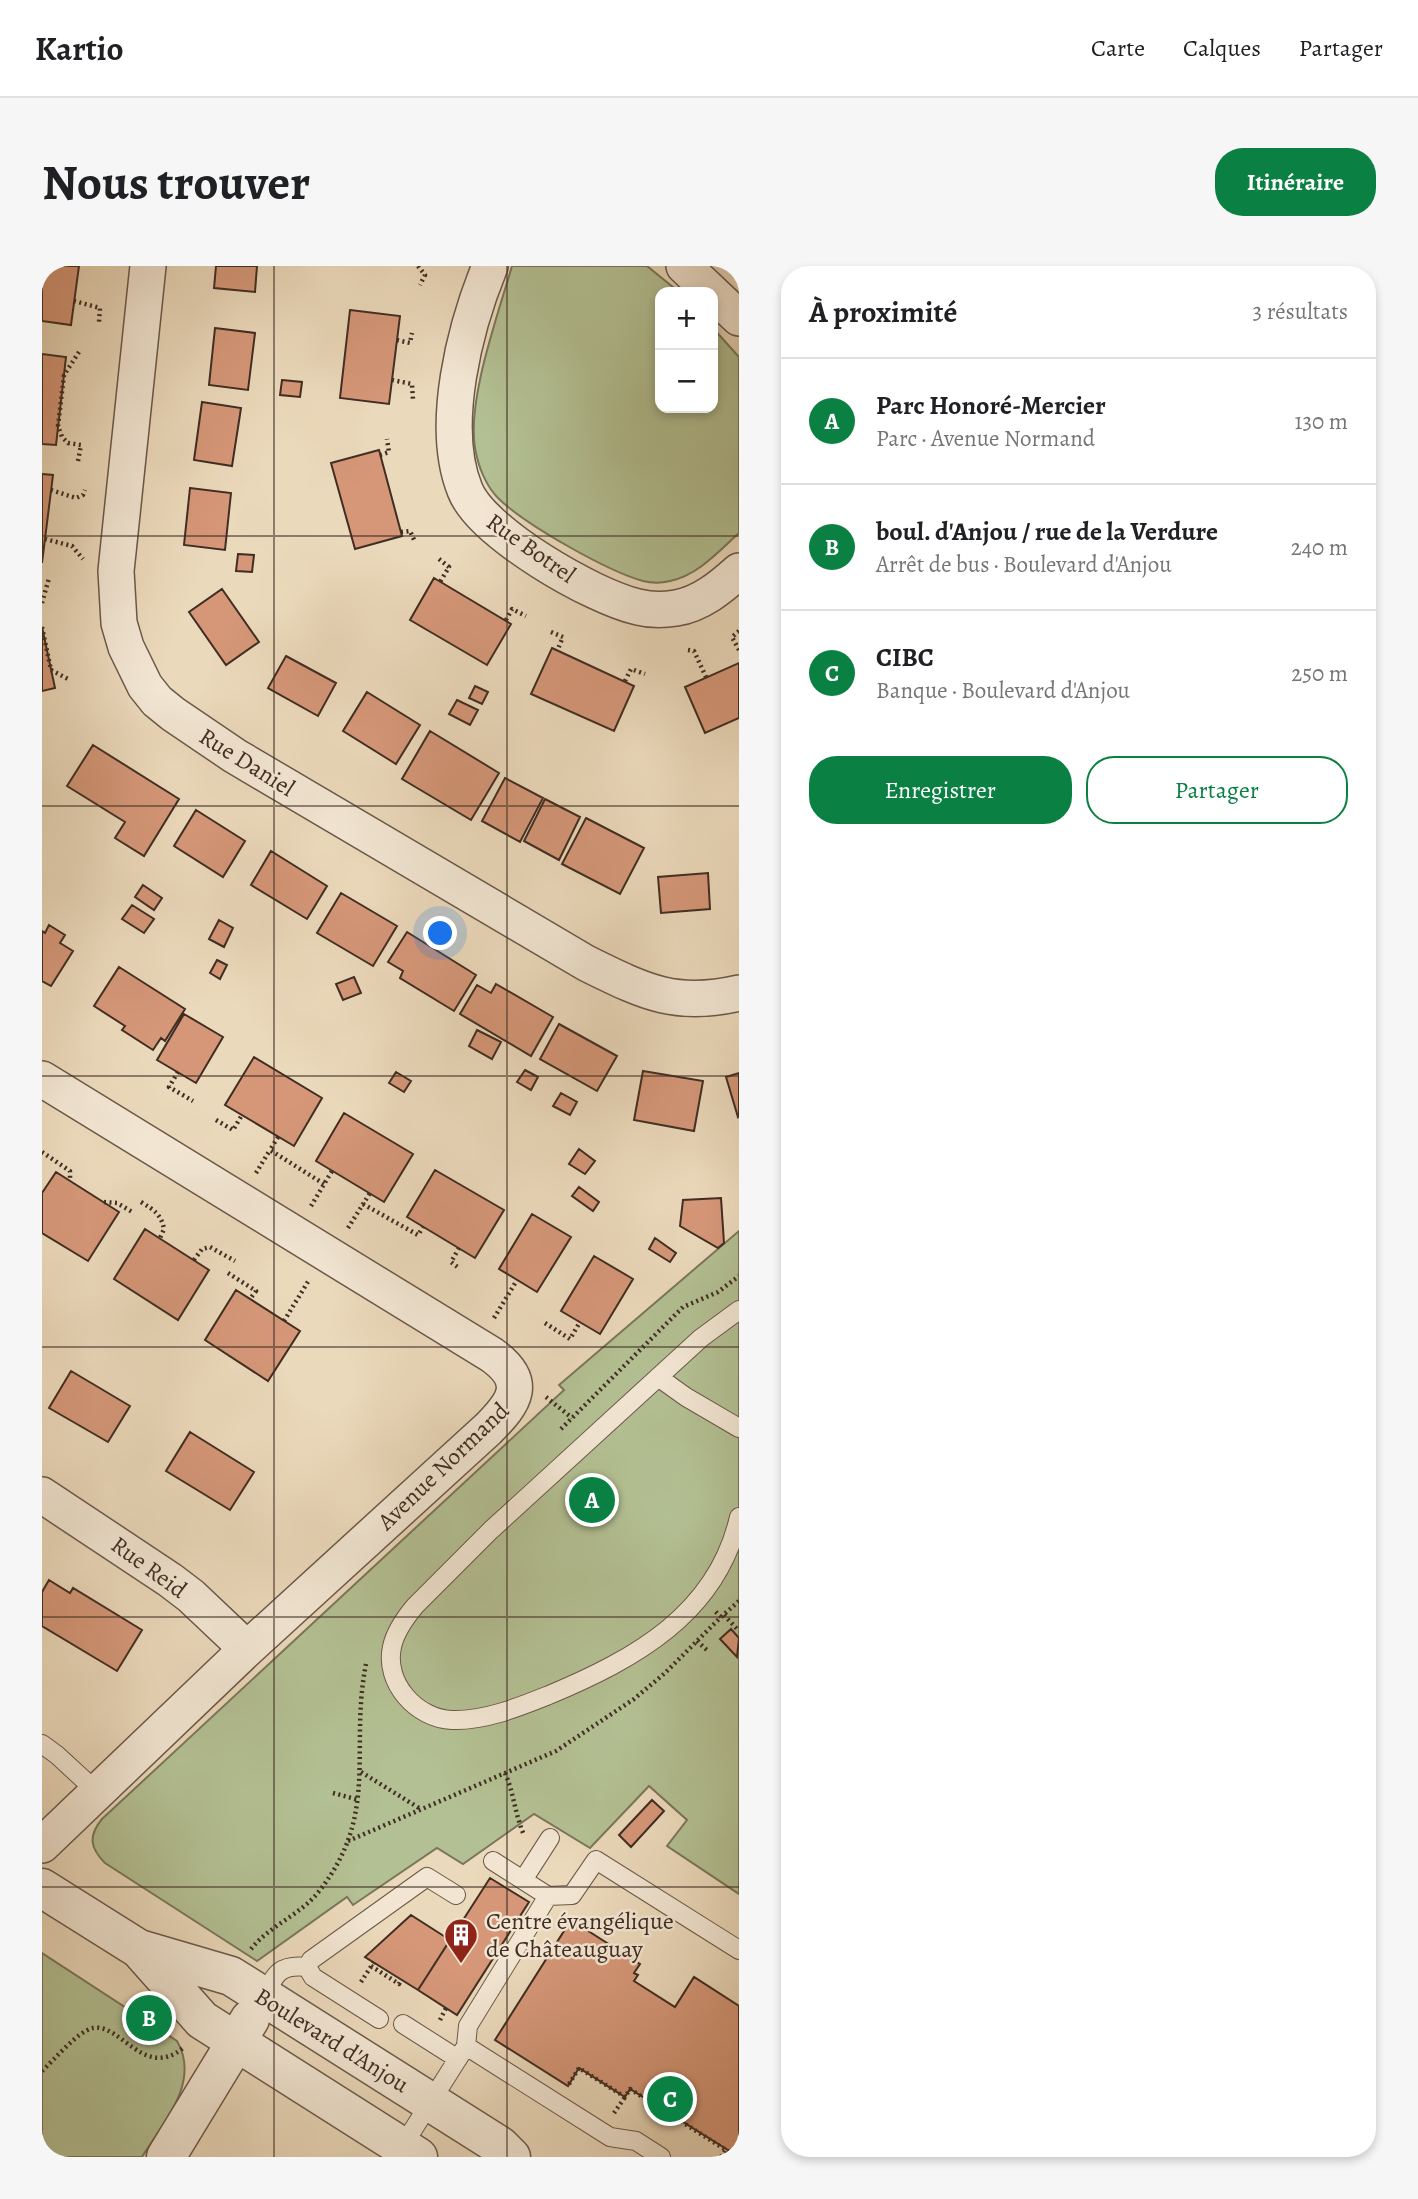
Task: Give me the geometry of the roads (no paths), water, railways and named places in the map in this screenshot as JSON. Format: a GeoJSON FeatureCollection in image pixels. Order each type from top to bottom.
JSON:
{"type":"FeatureCollection","features":[{"type":"Feature","properties":{"kind":"street","name":"Rue Daniel"},"geometry":{"type":"LineString","coordinates":[[148,266],[121,515],[116,596],[119,623],[126,647],[145,686],[173,714],[234,756],[586,963],[636,987],[676,999],[709,999],[739,993]]}},
{"type":"Feature","properties":{"kind":"street","name":"Rue Botrel"},"geometry":{"type":"LineString","coordinates":[[490,266],[469,333],[454,425],[459,470],[465,491],[473,505],[505,534],[548,565],[592,590],[638,607],[674,608],[690,604],[722,586],[739,571]]}},
{"type":"Feature","properties":{"kind":"street"},"geometry":{"type":"LineString","coordinates":[[684,266],[739,318]]}},
{"type":"Feature","properties":{"kind":"street","name":"Avenue Normand"},"geometry":{"type":"LineString","coordinates":[[42,1079],[477,1346],[500,1361],[512,1374],[515,1387],[509,1407],[488,1430],[247,1650],[42,1845]]}},
{"type":"Feature","properties":{"kind":"street","name":"Rue Reid"},"geometry":{"type":"LineString","coordinates":[[42,1495],[170,1580],[191,1596],[247,1650]]}},
{"type":"Feature","properties":{"kind":"street","name":"Boulevard d'Anjou"},"geometry":{"type":"LineString","coordinates":[[42,1888],[139,1949],[231,1976],[500,2146],[511,2157]]}},
{"type":"Feature","properties":{"kind":"street","name":"Boulevard d'Anjou"},"geometry":{"type":"LineString","coordinates":[[139,1949],[202,2020],[410,2152]]}},
{"type":"Feature","properties":{"kind":"street"},"geometry":{"type":"LineString","coordinates":[[166,2157],[264,1997]]}},
{"type":"Feature","properties":{"kind":"lane"},"geometry":{"type":"LineString","coordinates":[[739,1310],[701,1338],[491,1530],[404,1619],[392,1647],[391,1660],[398,1686],[407,1698],[429,1716],[454,1721],[502,1713],[612,1667],[665,1633],[697,1600],[726,1556],[739,1517]]}},
{"type":"Feature","properties":{"kind":"lane"},"geometry":{"type":"LineString","coordinates":[[658,1377],[739,1428]]}},
{"type":"Feature","properties":{"kind":"lane"},"geometry":{"type":"LineString","coordinates":[[42,1744],[96,1791]]}},
{"type":"Feature","properties":{"kind":"lane"},"geometry":{"type":"LineString","coordinates":[[523,1880],[550,1838]]}},
{"type":"Feature","properties":{"kind":"lane"},"geometry":{"type":"LineString","coordinates":[[494,1861],[548,1896],[572,1895],[596,1860],[739,1950]]}},
{"type":"Feature","properties":{"kind":"lane"},"geometry":{"type":"LineString","coordinates":[[307,1967],[316,1956],[427,1877],[456,1895]]}},
{"type":"Feature","properties":{"kind":"lane"},"geometry":{"type":"LineString","coordinates":[[410,2152],[431,2102],[462,2052],[468,2026],[548,1896]]}},
{"type":"Feature","properties":{"kind":"lane"},"geometry":{"type":"LineString","coordinates":[[264,1997],[274,1976],[282,1969],[307,1967]]}},
{"type":"Feature","properties":{"kind":"lane"},"geometry":{"type":"LineString","coordinates":[[307,1967],[313,1977],[379,2019]]}},
{"type":"Feature","properties":{"kind":"lane"},"geometry":{"type":"LineString","coordinates":[[403,2024],[462,2052],[610,2137],[636,2141],[661,2157]]}},
{"type":"Feature","properties":{"kind":"place","name":"Parc Honoré-Mercier"},"geometry":{"type":"Point","coordinates":[592,1500]}},
{"type":"Feature","properties":{"kind":"place","name":"Centre évangélique de Châteauguay"},"geometry":{"type":"Point","coordinates":[461,1965]}},
{"type":"Feature","properties":{"kind":"place","name":"boul. d'Anjou / rue de la Verdure"},"geometry":{"type":"Point","coordinates":[149,2018]}},
{"type":"Feature","properties":{"kind":"place","name":"CIBC"},"geometry":{"type":"Point","coordinates":[670,2099]}}]}
